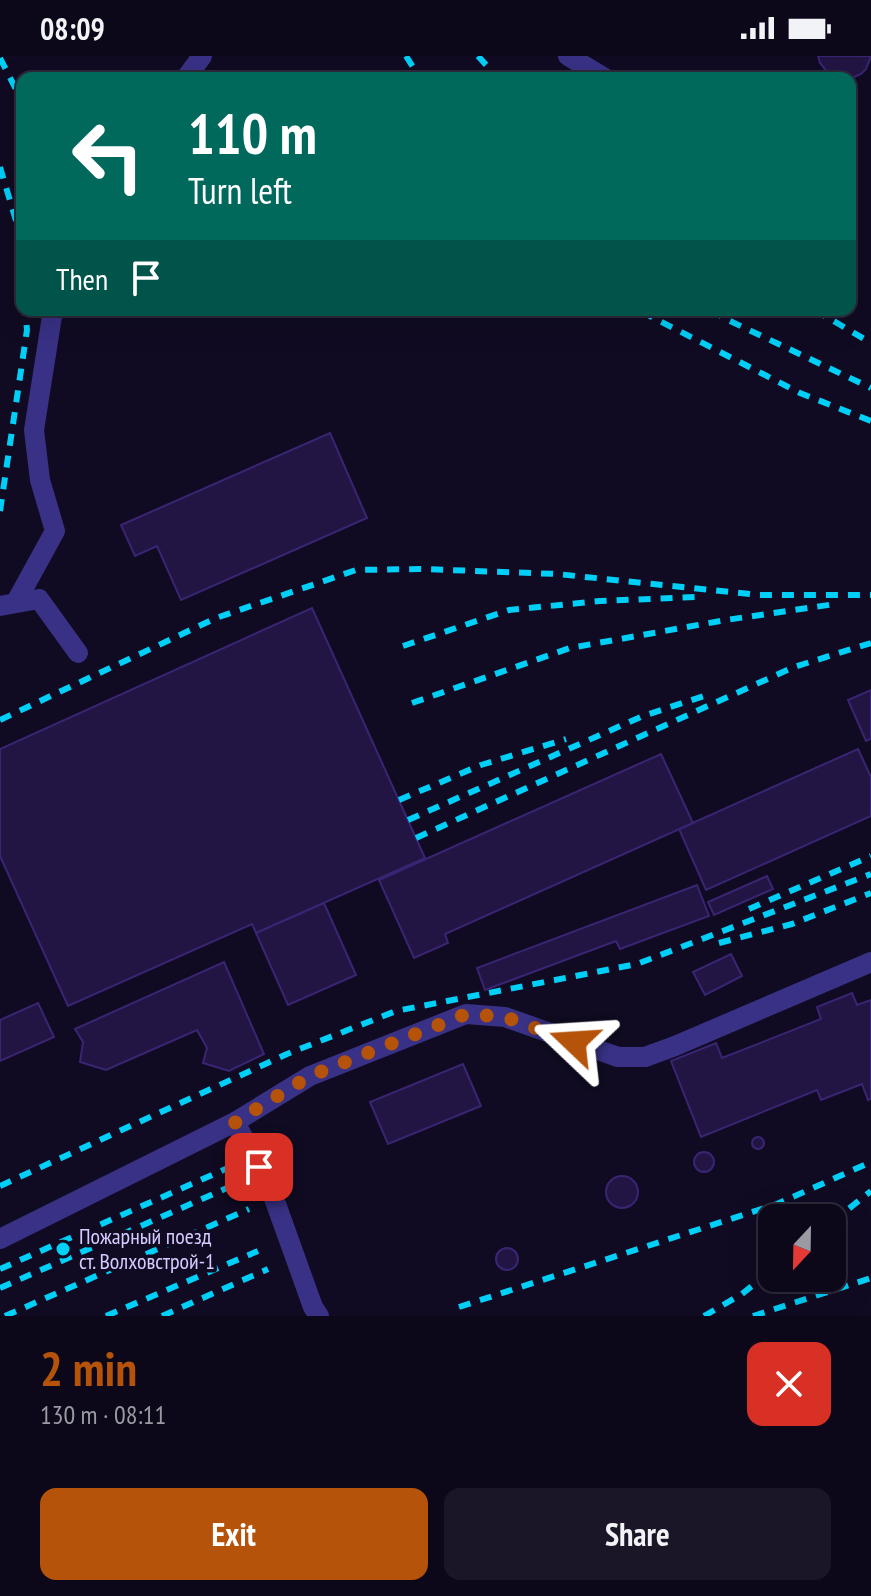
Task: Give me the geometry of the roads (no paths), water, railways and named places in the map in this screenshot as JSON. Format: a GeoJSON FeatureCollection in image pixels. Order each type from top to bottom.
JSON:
{"type":"FeatureCollection","features":[{"type":"Feature","properties":{"kind":"lane"},"geometry":{"type":"LineString","coordinates":[[568,56],[595,72]]}},
{"type":"Feature","properties":{"kind":"lane"},"geometry":{"type":"LineString","coordinates":[[8,604],[55,531],[40,480],[34,430],[52,316]]}},
{"type":"Feature","properties":{"kind":"lane"},"geometry":{"type":"LineString","coordinates":[[8,604],[39,599],[78,653]]}},
{"type":"Feature","properties":{"kind":"lane"},"geometry":{"type":"LineString","coordinates":[[0,1239],[235,1122],[310,1076],[466,1014],[505,1017],[618,1057],[645,1057],[871,962]]}},
{"type":"Feature","properties":{"kind":"lane"},"geometry":{"type":"LineString","coordinates":[[235,1122],[271,1190],[313,1307],[319,1316]]}},
{"type":"Feature","properties":{"kind":"railway"},"geometry":{"type":"LineString","coordinates":[[406,56],[416,72]]}},
{"type":"Feature","properties":{"kind":"railway"},"geometry":{"type":"LineString","coordinates":[[478,56],[493,72]]}},
{"type":"Feature","properties":{"kind":"railway"},"geometry":{"type":"LineString","coordinates":[[0,58],[16,89]]}},
{"type":"Feature","properties":{"kind":"railway"},"geometry":{"type":"LineString","coordinates":[[0,167],[16,221]]}},
{"type":"Feature","properties":{"kind":"railway"},"geometry":{"type":"LineString","coordinates":[[0,511],[27,330],[26,316]]}},
{"type":"Feature","properties":{"kind":"railway"},"geometry":{"type":"LineString","coordinates":[[650,316],[800,393],[871,421]]}},
{"type":"Feature","properties":{"kind":"railway"},"geometry":{"type":"LineString","coordinates":[[721,316],[871,388]]}},
{"type":"Feature","properties":{"kind":"railway"},"geometry":{"type":"LineString","coordinates":[[825,316],[871,343]]}},
{"type":"Feature","properties":{"kind":"railway"},"geometry":{"type":"LineString","coordinates":[[0,720],[216,618],[356,570],[557,574],[759,595],[871,595]]}},
{"type":"Feature","properties":{"kind":"railway"},"geometry":{"type":"LineString","coordinates":[[403,646],[509,610],[600,601],[696,597]]}},
{"type":"Feature","properties":{"kind":"railway"},"geometry":{"type":"LineString","coordinates":[[412,703],[570,648],[835,604]]}},
{"type":"Feature","properties":{"kind":"railway"},"geometry":{"type":"LineString","coordinates":[[416,838],[794,667],[871,643]]}},
{"type":"Feature","properties":{"kind":"railway"},"geometry":{"type":"LineString","coordinates":[[408,820],[643,716],[710,694]]}},
{"type":"Feature","properties":{"kind":"railway"},"geometry":{"type":"LineString","coordinates":[[399,800],[481,765],[566,739]]}},
{"type":"Feature","properties":{"kind":"railway"},"geometry":{"type":"LineString","coordinates":[[749,909],[871,856]]}},
{"type":"Feature","properties":{"kind":"railway"},"geometry":{"type":"LineString","coordinates":[[0,1186],[287,1054],[396,1011],[637,964],[871,874]]}},
{"type":"Feature","properties":{"kind":"railway"},"geometry":{"type":"LineString","coordinates":[[719,943],[792,924],[871,893]]}},
{"type":"Feature","properties":{"kind":"railway"},"geometry":{"type":"LineString","coordinates":[[459,1307],[777,1204],[871,1162]]}},
{"type":"Feature","properties":{"kind":"railway"},"geometry":{"type":"LineString","coordinates":[[0,1269],[230,1167]]}},
{"type":"Feature","properties":{"kind":"railway"},"geometry":{"type":"LineString","coordinates":[[0,1288],[236,1184]]}},
{"type":"Feature","properties":{"kind":"railway"},"geometry":{"type":"LineString","coordinates":[[846,1211],[871,1191]]}},
{"type":"Feature","properties":{"kind":"railway"},"geometry":{"type":"LineString","coordinates":[[5,1316],[249,1209]]}},
{"type":"Feature","properties":{"kind":"railway"},"geometry":{"type":"LineString","coordinates":[[106,1316],[258,1251]]}},
{"type":"Feature","properties":{"kind":"railway"},"geometry":{"type":"LineString","coordinates":[[162,1316],[268,1269]]}},
{"type":"Feature","properties":{"kind":"railway"},"geometry":{"type":"LineString","coordinates":[[753,1316],[871,1278]]}},
{"type":"Feature","properties":{"kind":"railway"},"geometry":{"type":"LineString","coordinates":[[704,1316],[758,1281]]}},
{"type":"Feature","properties":{"kind":"place","name":"Пожарный поезд ст. Волховстрой-1"},"geometry":{"type":"Point","coordinates":[63,1249]}}]}
